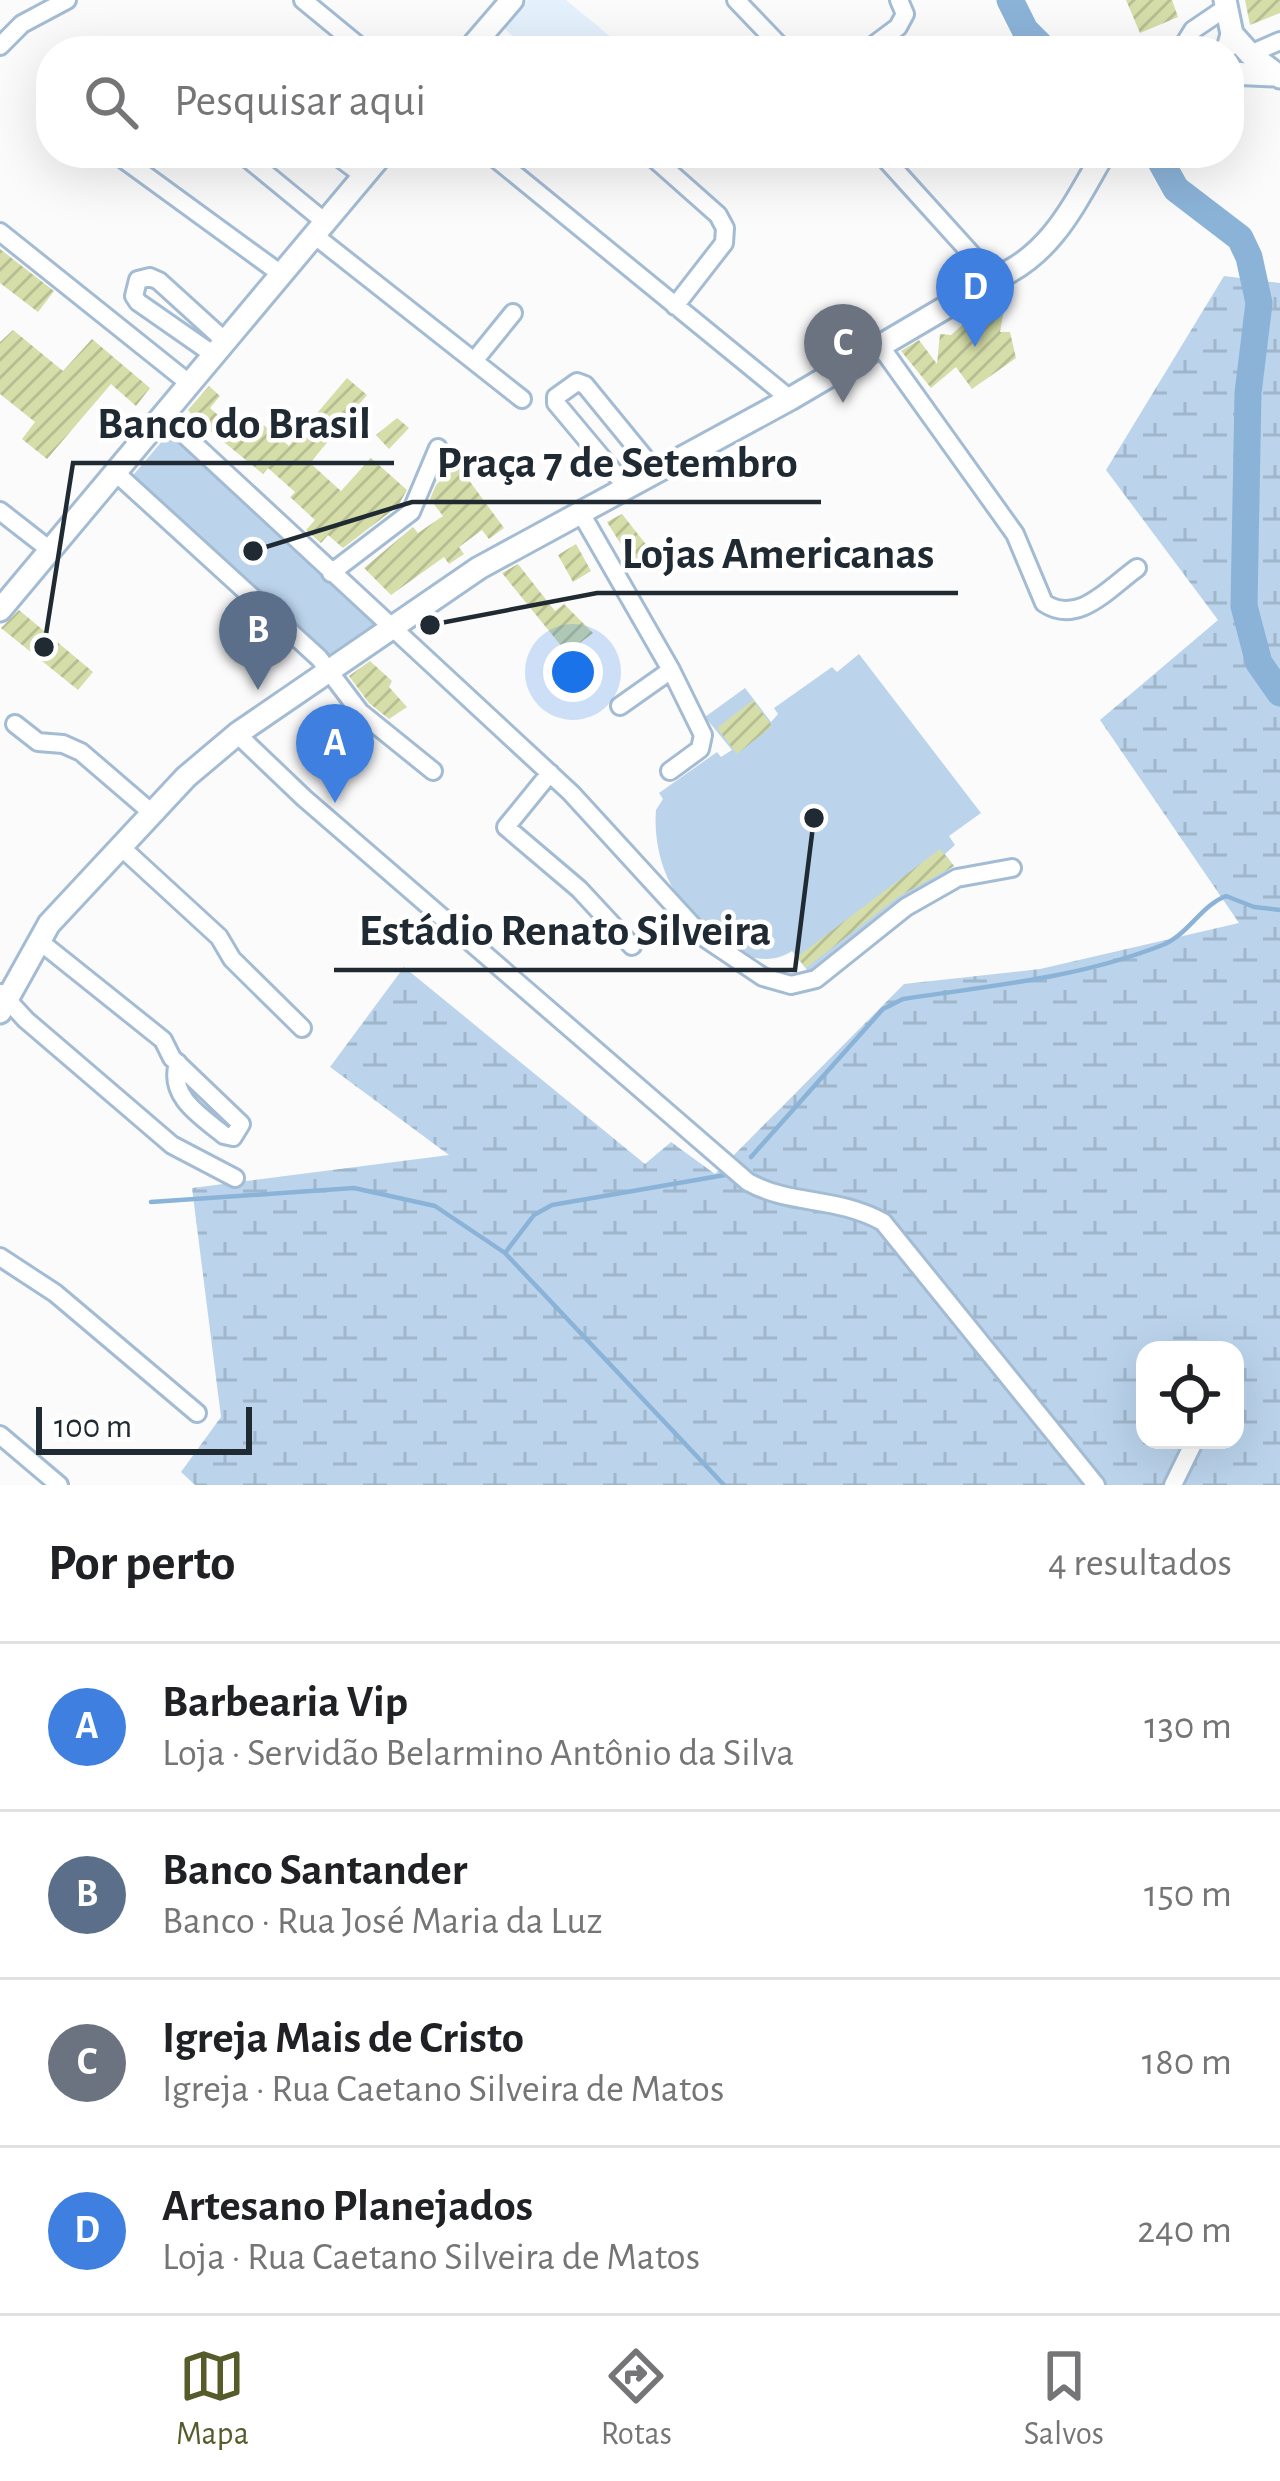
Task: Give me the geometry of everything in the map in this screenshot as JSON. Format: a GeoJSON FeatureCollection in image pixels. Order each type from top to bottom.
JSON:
{"type":"FeatureCollection","features":[{"type":"Feature","properties":{"kind":"main road"},"geometry":{"type":"LineString","coordinates":[[481,36],[512,0]]}},
{"type":"Feature","properties":{"kind":"main road"},"geometry":{"type":"LineString","coordinates":[[1226,4],[1234,36]]}},
{"type":"Feature","properties":{"kind":"main road"},"geometry":{"type":"LineString","coordinates":[[1244,52],[1277,76]]}},
{"type":"Feature","properties":{"kind":"main road"},"geometry":{"type":"LineString","coordinates":[[1244,74],[1277,76]]}},
{"type":"Feature","properties":{"kind":"main road"},"geometry":{"type":"LineString","coordinates":[[0,610],[371,168]]}},
{"type":"Feature","properties":{"kind":"main road"},"geometry":{"type":"LineString","coordinates":[[2,1001],[38,940],[186,777],[237,734],[479,568],[1023,267],[1049,239],[1094,168]]}},
{"type":"Feature","properties":{"kind":"street"},"geometry":{"type":"LineString","coordinates":[[0,46],[22,24],[67,0]]}},
{"type":"Feature","properties":{"kind":"street"},"geometry":{"type":"LineString","coordinates":[[303,0],[347,36]]}},
{"type":"Feature","properties":{"kind":"street"},"geometry":{"type":"LineString","coordinates":[[736,0],[771,36]]}},
{"type":"Feature","properties":{"kind":"street"},"geometry":{"type":"LineString","coordinates":[[886,36],[905,14],[899,0]]}},
{"type":"Feature","properties":{"kind":"street"},"geometry":{"type":"LineString","coordinates":[[1189,36],[1226,4]]}},
{"type":"Feature","properties":{"kind":"street"},"geometry":{"type":"LineString","coordinates":[[1244,45],[1280,41]]}},
{"type":"Feature","properties":{"kind":"street"},"geometry":{"type":"LineString","coordinates":[[136,168],[281,274]]}},
{"type":"Feature","properties":{"kind":"street"},"geometry":{"type":"LineString","coordinates":[[257,168],[320,228],[522,399]]}},
{"type":"Feature","properties":{"kind":"street"},"geometry":{"type":"LineString","coordinates":[[353,168],[364,176]]}},
{"type":"Feature","properties":{"kind":"street"},"geometry":{"type":"LineString","coordinates":[[507,168],[790,399]]}},
{"type":"Feature","properties":{"kind":"street"},"geometry":{"type":"LineString","coordinates":[[665,168],[718,215],[725,228],[724,243],[675,306]]}},
{"type":"Feature","properties":{"kind":"street"},"geometry":{"type":"LineString","coordinates":[[894,168],[994,279]]}},
{"type":"Feature","properties":{"kind":"street"},"geometry":{"type":"LineString","coordinates":[[0,232],[190,383]]}},
{"type":"Feature","properties":{"kind":"street"},"geometry":{"type":"LineString","coordinates":[[138,280],[160,281],[220,348],[138,302],[134,296],[138,280]]}},
{"type":"Feature","properties":{"kind":"street"},"geometry":{"type":"LineString","coordinates":[[474,361],[513,313]]}},
{"type":"Feature","properties":{"kind":"street"},"geometry":{"type":"LineString","coordinates":[[881,347],[1015,534],[1044,603],[1056,611],[1077,611],[1137,568]]}},
{"type":"Feature","properties":{"kind":"street"},"geometry":{"type":"LineString","coordinates":[[628,489],[558,406],[556,397],[578,382],[624,428],[657,473]]}},
{"type":"Feature","properties":{"kind":"street"},"geometry":{"type":"LineString","coordinates":[[163,415],[571,793],[702,936],[763,977],[791,985],[816,979],[906,908],[957,878],[1012,868]]}},
{"type":"Feature","properties":{"kind":"street"},"geometry":{"type":"LineString","coordinates":[[331,573],[411,512],[438,448]]}},
{"type":"Feature","properties":{"kind":"street"},"geometry":{"type":"LineString","coordinates":[[115,472],[328,669],[360,712],[433,771]]}},
{"type":"Feature","properties":{"kind":"street"},"geometry":{"type":"LineString","coordinates":[[0,511],[50,550]]}},
{"type":"Feature","properties":{"kind":"street"},"geometry":{"type":"LineString","coordinates":[[582,514],[671,670],[704,743],[670,771]]}},
{"type":"Feature","properties":{"kind":"street"},"geometry":{"type":"LineString","coordinates":[[620,706],[671,670]]}},
{"type":"Feature","properties":{"kind":"street"},"geometry":{"type":"LineString","coordinates":[[15,724],[38,742],[63,744],[81,752],[152,813]]}},
{"type":"Feature","properties":{"kind":"street"},"geometry":{"type":"LineString","coordinates":[[237,734],[304,798],[748,1182],[766,1192],[852,1206],[895,1232],[962,1323],[1096,1485]]}},
{"type":"Feature","properties":{"kind":"street"},"geometry":{"type":"LineString","coordinates":[[550,773],[506,827],[579,889],[632,946]]}},
{"type":"Feature","properties":{"kind":"street"},"geometry":{"type":"LineString","coordinates":[[122,847],[219,937],[232,959],[302,1028]]}},
{"type":"Feature","properties":{"kind":"street"},"geometry":{"type":"LineString","coordinates":[[38,940],[163,1040],[178,1063]]}},
{"type":"Feature","properties":{"kind":"street"},"geometry":{"type":"LineString","coordinates":[[2,1001],[172,1145],[235,1178]]}},
{"type":"Feature","properties":{"kind":"street"},"geometry":{"type":"LineString","coordinates":[[0,1257],[55,1293],[197,1413]]}},
{"type":"Feature","properties":{"kind":"street"},"geometry":{"type":"LineString","coordinates":[[0,1435],[59,1485]]}},
{"type":"Feature","properties":{"kind":"street"},"geometry":{"type":"LineString","coordinates":[[1173,1485],[1191,1449]]}},
{"type":"Feature","properties":{"kind":"shaded area"},"geometry":{"type":"Polygon","coordinates":[[[528,0],[566,0],[610,36],[513,36],[504,28],[528,0]]]}},
{"type":"Feature","properties":{"kind":"green space"},"geometry":{"type":"Polygon","coordinates":[[[1224,276],[1280,283],[1280,1485],[195,1485],[181,1472],[221,1417],[192,1188],[449,1155],[330,1067],[404,967],[645,1164],[671,1142],[715,1174],[904,984],[1040,969],[1239,923],[1100,720],[1218,620],[1106,470],[1224,276]]]}},
{"type":"Feature","properties":{"kind":"green space"},"geometry":{"type":"Polygon","coordinates":[[[169,433],[377,621],[376,629],[333,660],[324,657],[129,480],[169,433]]]}},
{"type":"Feature","properties":{"kind":"green space"},"geometry":{"type":"Polygon","coordinates":[[[859,654],[981,813],[949,836],[955,845],[945,854],[954,866],[811,975],[792,951],[757,958],[739,953],[706,930],[680,900],[663,867],[656,810],[663,799],[659,793],[717,752],[721,757],[732,750],[705,717],[745,688],[771,722],[778,714],[774,708],[859,654]]]}},
{"type":"Feature","properties":{"kind":"building"},"geometry":{"type":"Polygon","coordinates":[[[1126,0],[1172,0],[1178,17],[1140,33],[1126,0]]]}},
{"type":"Feature","properties":{"kind":"building"},"geometry":{"type":"Polygon","coordinates":[[[1245,0],[1280,0],[1280,13],[1250,25],[1245,0]]]}},
{"type":"Feature","properties":{"kind":"building"},"geometry":{"type":"Polygon","coordinates":[[[0,249],[54,291],[38,312],[0,283],[0,249]]]}},
{"type":"Feature","properties":{"kind":"building"},"geometry":{"type":"Polygon","coordinates":[[[985,305],[1003,315],[1000,332],[1010,332],[1016,358],[972,389],[956,367],[931,388],[901,351],[919,340],[937,364],[940,334],[951,335],[985,305]]]}},
{"type":"Feature","properties":{"kind":"building"},"geometry":{"type":"Polygon","coordinates":[[[13,330],[63,371],[92,339],[150,388],[136,406],[111,384],[47,459],[22,439],[35,422],[0,394],[0,342],[13,330]]]}},
{"type":"Feature","properties":{"kind":"building"},"geometry":{"type":"Polygon","coordinates":[[[347,378],[367,395],[310,463],[341,491],[371,458],[407,490],[398,506],[343,548],[328,535],[321,543],[306,530],[315,520],[290,497],[295,492],[268,468],[263,474],[208,429],[206,432],[188,410],[209,386],[220,396],[210,408],[246,440],[260,422],[289,446],[347,378]]]}},
{"type":"Feature","properties":{"kind":"building"},"geometry":{"type":"Polygon","coordinates":[[[397,418],[409,428],[389,449],[376,435],[397,418]]]}},
{"type":"Feature","properties":{"kind":"building"},"geometry":{"type":"Polygon","coordinates":[[[457,464],[504,528],[489,539],[482,530],[459,547],[464,554],[449,564],[444,557],[391,595],[364,568],[413,527],[418,533],[443,516],[430,499],[436,485],[457,464]]]}},
{"type":"Feature","properties":{"kind":"building"},"geometry":{"type":"Polygon","coordinates":[[[622,514],[652,552],[632,562],[607,522],[622,514]]]}},
{"type":"Feature","properties":{"kind":"building"},"geometry":{"type":"Polygon","coordinates":[[[576,544],[591,571],[573,582],[558,555],[576,544]]]}},
{"type":"Feature","properties":{"kind":"building"},"geometry":{"type":"Polygon","coordinates":[[[518,564],[555,611],[564,604],[593,633],[567,653],[502,573],[518,564]]]}},
{"type":"Feature","properties":{"kind":"building"},"geometry":{"type":"Polygon","coordinates":[[[19,610],[93,672],[78,690],[1,628],[19,610]]]}},
{"type":"Feature","properties":{"kind":"building"},"geometry":{"type":"Polygon","coordinates":[[[370,661],[392,681],[389,687],[407,707],[389,719],[369,703],[349,676],[370,661]]]}},
{"type":"Feature","properties":{"kind":"building"},"geometry":{"type":"Polygon","coordinates":[[[753,700],[772,726],[737,754],[717,728],[753,700]]]}},
{"type":"Feature","properties":{"kind":"building"},"geometry":{"type":"Polygon","coordinates":[[[940,849],[954,866],[898,897],[806,968],[797,957],[940,849]]]}},
{"type":"Feature","properties":{"kind":"waterway"},"geometry":{"type":"LineString","coordinates":[[1010,0],[1031,36]]}},
{"type":"Feature","properties":{"kind":"waterway"},"geometry":{"type":"LineString","coordinates":[[1164,168],[1176,189],[1240,238],[1249,257],[1259,303],[1248,393],[1244,606],[1259,663],[1280,693]]}},
{"type":"Feature","properties":{"kind":"waterway"},"geometry":{"type":"LineString","coordinates":[[751,1157],[883,1009],[903,999],[1033,980],[1129,957],[1170,941],[1226,896],[1254,907],[1280,910]]}},
{"type":"Feature","properties":{"kind":"waterway"},"geometry":{"type":"LineString","coordinates":[[505,1253],[534,1215],[552,1205],[725,1175]]}},
{"type":"Feature","properties":{"kind":"waterway"},"geometry":{"type":"LineString","coordinates":[[151,1202],[354,1188],[435,1206],[505,1253],[724,1485]]}},
{"type":"Feature","properties":{"kind":"place","name":"Artesano Planejados"},"geometry":{"type":"Point","coordinates":[975,347]}},
{"type":"Feature","properties":{"kind":"place","name":"Igreja Mais de Cristo"},"geometry":{"type":"Point","coordinates":[843,403]}},
{"type":"Feature","properties":{"kind":"place","name":"Praça 7 de Setembro"},"geometry":{"type":"Point","coordinates":[253,551]}},
{"type":"Feature","properties":{"kind":"place","name":"Lojas Americanas"},"geometry":{"type":"Point","coordinates":[430,625]}},
{"type":"Feature","properties":{"kind":"place","name":"Banco do Brasil"},"geometry":{"type":"Point","coordinates":[44,647]}},
{"type":"Feature","properties":{"kind":"place","name":"Banco Santander"},"geometry":{"type":"Point","coordinates":[258,690]}},
{"type":"Feature","properties":{"kind":"place","name":"Barbearia Vip"},"geometry":{"type":"Point","coordinates":[335,803]}},
{"type":"Feature","properties":{"kind":"place","name":"Estádio Renato Silveira"},"geometry":{"type":"Point","coordinates":[814,818]}}]}
